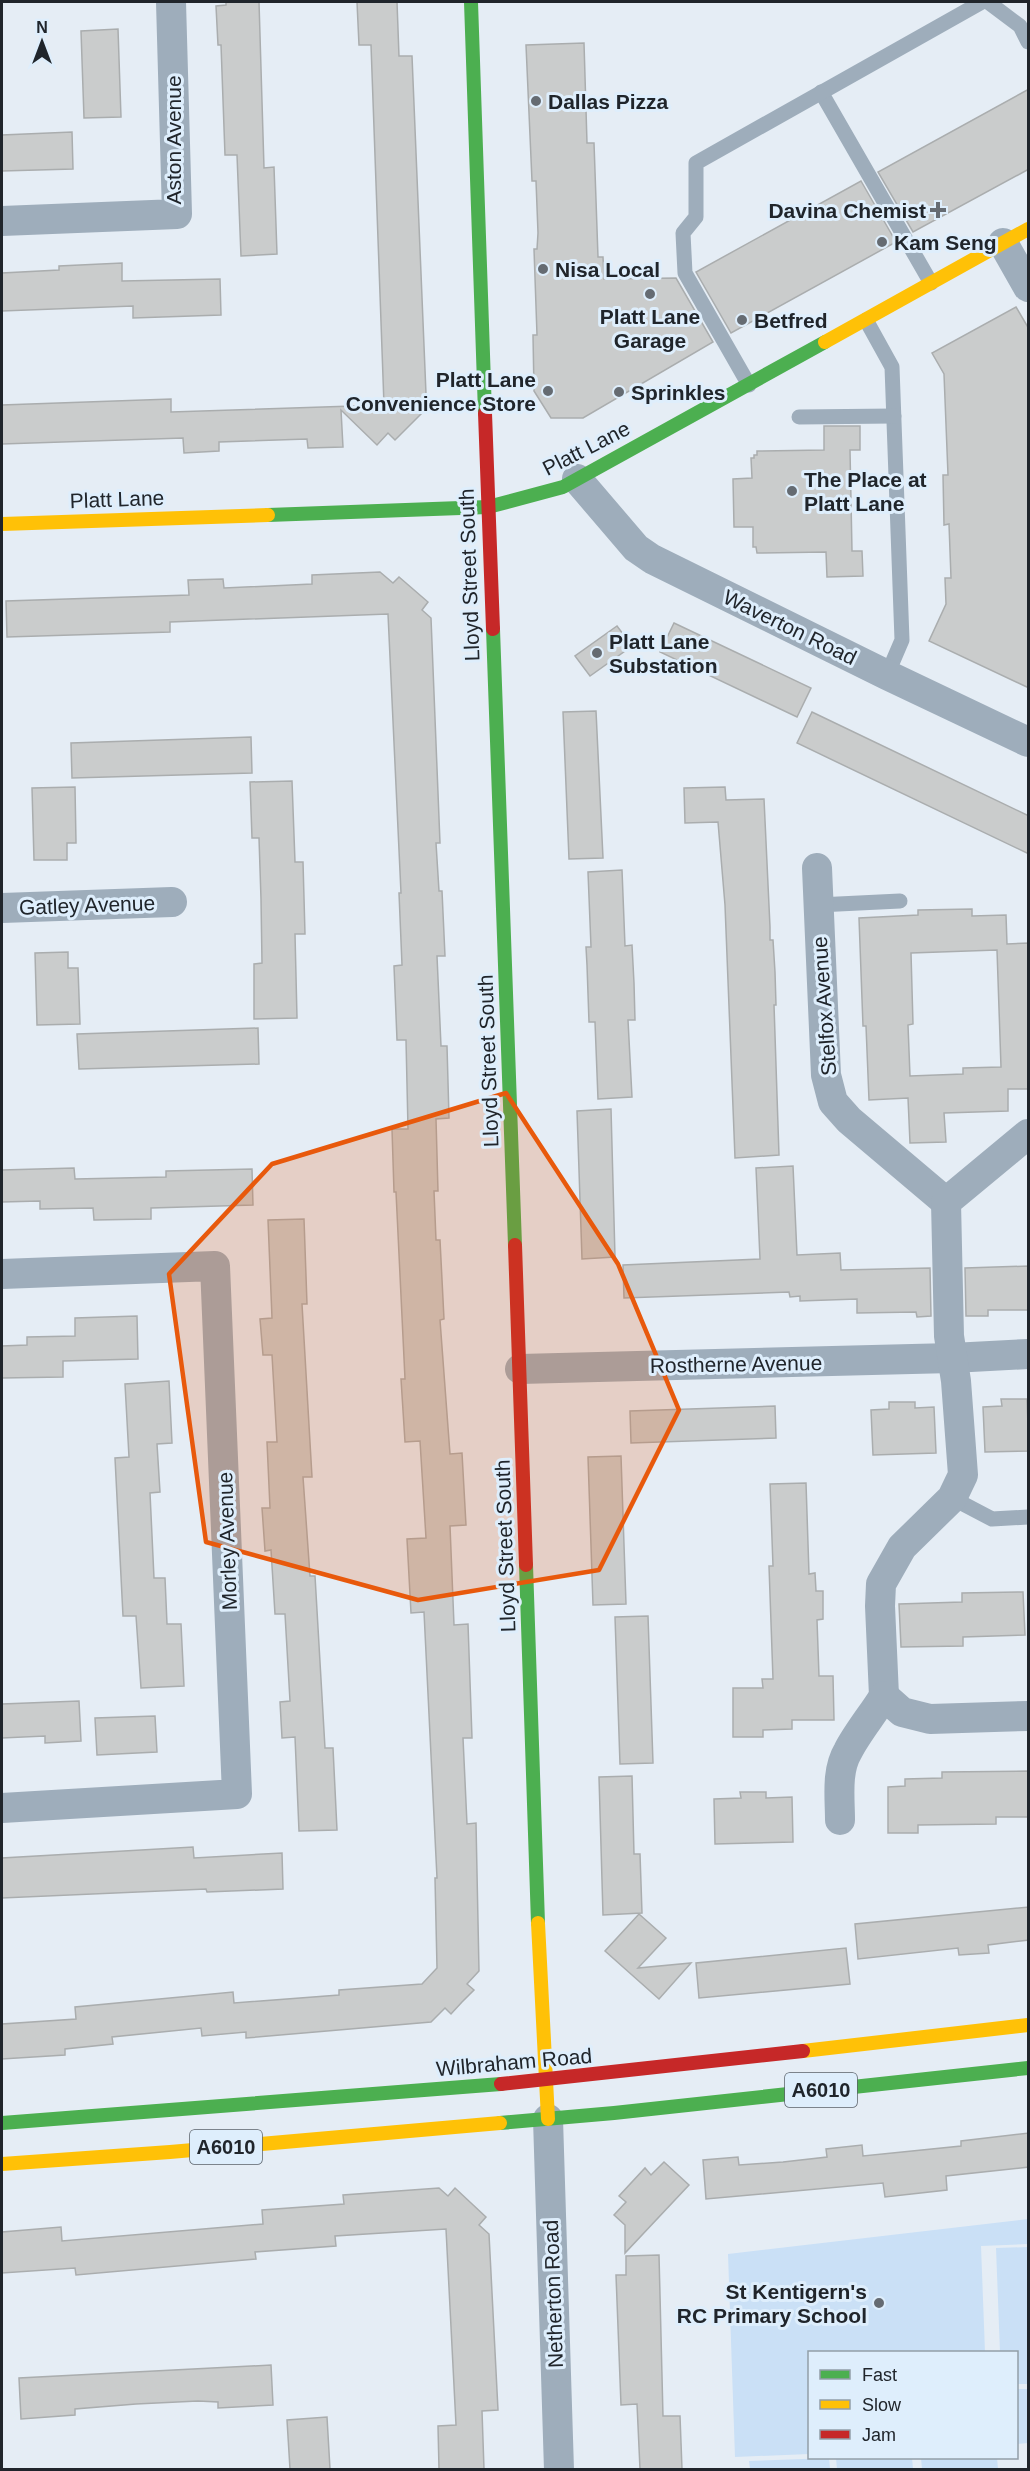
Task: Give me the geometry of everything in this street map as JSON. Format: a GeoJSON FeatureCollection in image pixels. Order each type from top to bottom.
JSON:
{"type":"FeatureCollection","features":[{"type":"Feature","properties":{"kind":"main road","name":"Lloyd Street South"},"geometry":{"type":"LineString","coordinates":[[471,2],[539,1944],[548,2119]]}},
{"type":"Feature","properties":{"kind":"main road","name":"Platt Lane"},"geometry":{"type":"LineString","coordinates":[[2,525],[488,507],[562,487],[1016,236]]}},
{"type":"Feature","properties":{"kind":"main road","name":"Wilbraham Road"},"geometry":{"type":"LineString","coordinates":[[2,2123],[546,2081],[1029,2025]]}},
{"type":"Feature","properties":{"kind":"main road","name":"A6010"},"geometry":{"type":"LineString","coordinates":[[2,2164],[170,2152],[548,2119],[1029,2068]]}},
{"type":"Feature","properties":{"kind":"street","name":"Aston Avenue"},"geometry":{"type":"LineString","coordinates":[[2,221],[177,214],[171,2]]}},
{"type":"Feature","properties":{"kind":"street"},"geometry":{"type":"LineString","coordinates":[[1016,236],[1029,287]]}},
{"type":"Feature","properties":{"kind":"street","name":"Waverton Road"},"geometry":{"type":"LineString","coordinates":[[577,479],[636,548],[652,559],[1029,742]]}},
{"type":"Feature","properties":{"kind":"street","name":"Stelfox Avenue"},"geometry":{"type":"LineString","coordinates":[[817,868],[826,1075],[833,1102],[849,1120],[946,1202]]}},
{"type":"Feature","properties":{"kind":"street","name":"Gatley Avenue"},"geometry":{"type":"LineString","coordinates":[[2,908],[172,902]]}},
{"type":"Feature","properties":{"kind":"street"},"geometry":{"type":"LineString","coordinates":[[840,1820],[840,1785],[847,1751],[884,1696],[881,1584],[902,1547],[952,1498],[963,1475],[956,1381],[949,1336],[946,1202],[1029,1134]]}},
{"type":"Feature","properties":{"kind":"street","name":"Morley Avenue"},"geometry":{"type":"LineString","coordinates":[[2,1274],[215,1266],[237,1794],[2,1808]]}},
{"type":"Feature","properties":{"kind":"street","name":"Rostherne Avenue"},"geometry":{"type":"LineString","coordinates":[[520,1369],[1029,1354]]}},
{"type":"Feature","properties":{"kind":"street"},"geometry":{"type":"LineString","coordinates":[[884,1696],[902,1712],[930,1719],[1029,1716]]}},
{"type":"Feature","properties":{"kind":"street","name":"Netherton Road"},"geometry":{"type":"LineString","coordinates":[[548,2119],[559,2469]]}},
{"type":"Feature","properties":{"kind":"lane"},"geometry":{"type":"LineString","coordinates":[[748,385],[686,273],[683,233],[696,217],[696,162],[982,2]]}},
{"type":"Feature","properties":{"kind":"lane"},"geometry":{"type":"LineString","coordinates":[[988,2],[1024,24],[1029,42]]}},
{"type":"Feature","properties":{"kind":"lane"},"geometry":{"type":"LineString","coordinates":[[821,92],[931,283]]}},
{"type":"Feature","properties":{"kind":"lane"},"geometry":{"type":"LineString","coordinates":[[866,320],[892,367],[902,640],[888,675]]}},
{"type":"Feature","properties":{"kind":"lane"},"geometry":{"type":"LineString","coordinates":[[799,417],[894,416]]}},
{"type":"Feature","properties":{"kind":"lane"},"geometry":{"type":"LineString","coordinates":[[818,905],[900,901]]}},
{"type":"Feature","properties":{"kind":"lane"},"geometry":{"type":"LineString","coordinates":[[952,1498],[992,1519],[1029,1517]]}},
{"type":"Feature","properties":{"kind":"highlighted area"},"geometry":{"type":"Polygon","coordinates":[[[506,1093],[618,1264],[679,1410],[599,1570],[418,1600],[206,1542],[169,1274],[272,1164],[506,1093]]]}},
{"type":"Feature","properties":{"kind":"shaded area","name":"St Kentigern's RC Primary School"},"geometry":{"type":"Polygon","coordinates":[[[1028,2219],[1028,2244],[981,2246],[985,2351],[808,2351],[808,2454],[735,2457],[728,2254],[1028,2219]]]}},
{"type":"Feature","properties":{"kind":"shaded area"},"geometry":{"type":"Polygon","coordinates":[[[1028,2247],[1028,2384],[1018,2384],[1018,2351],[1000,2351],[996,2248],[1028,2247]]]}},
{"type":"Feature","properties":{"kind":"shaded area"},"geometry":{"type":"Polygon","coordinates":[[[1018,2389],[1028,2389],[1028,2443],[1018,2444],[1018,2389]]]}},
{"type":"Feature","properties":{"kind":"shaded area"},"geometry":{"type":"Polygon","coordinates":[[[829,2459],[830,2469],[750,2469],[749,2461],[829,2459]]]}},
{"type":"Feature","properties":{"kind":"shaded area"},"geometry":{"type":"Polygon","coordinates":[[[836,2459],[912,2459],[913,2469],[837,2469],[836,2459]]]}},
{"type":"Feature","properties":{"kind":"shaded area"},"geometry":{"type":"Polygon","coordinates":[[[921,2459],[997,2459],[998,2469],[922,2469],[921,2459]]]}},
{"type":"Feature","properties":{"kind":"building"},"geometry":{"type":"Polygon","coordinates":[[[226,2],[259,2],[264,168],[274,167],[277,254],[241,256],[237,155],[225,155],[221,45],[218,45],[216,6],[226,5],[226,2]]]}},
{"type":"Feature","properties":{"kind":"building"},"geometry":{"type":"Polygon","coordinates":[[[357,2],[397,2],[399,56],[412,56],[426,394],[416,405],[423,412],[395,440],[388,433],[377,445],[341,410],[343,447],[308,448],[307,439],[219,442],[219,451],[184,453],[183,438],[2,444],[2,405],[171,399],[171,412],[384,405],[371,45],[359,45],[357,2]]]}},
{"type":"Feature","properties":{"kind":"building"},"geometry":{"type":"Polygon","coordinates":[[[118,29],[121,117],[84,118],[81,31],[118,29]]]}},
{"type":"Feature","properties":{"kind":"building"},"geometry":{"type":"Polygon","coordinates":[[[584,43],[587,143],[594,143],[598,257],[603,257],[604,279],[676,278],[713,342],[583,418],[551,418],[534,391],[533,335],[537,335],[534,249],[537,249],[538,233],[536,181],[532,181],[526,45],[584,43]]]}},
{"type":"Feature","properties":{"kind":"building"},"geometry":{"type":"Polygon","coordinates":[[[1029,89],[1029,169],[913,232],[878,172],[1029,89]]]}},
{"type":"Feature","properties":{"kind":"building"},"geometry":{"type":"Polygon","coordinates":[[[72,132],[73,169],[2,171],[2,135],[72,132]]]}},
{"type":"Feature","properties":{"kind":"building"},"geometry":{"type":"Polygon","coordinates":[[[861,181],[896,242],[731,333],[696,272],[861,181]]]}},
{"type":"Feature","properties":{"kind":"building"},"geometry":{"type":"Polygon","coordinates":[[[122,263],[122,281],[220,279],[221,315],[133,318],[133,306],[2,311],[2,273],[59,270],[59,266],[122,263]]]}},
{"type":"Feature","properties":{"kind":"building"},"geometry":{"type":"Polygon","coordinates":[[[1016,307],[1029,329],[1029,688],[929,641],[946,604],[945,578],[951,578],[949,524],[944,525],[943,475],[948,475],[944,374],[932,353],[1016,307]]]}},
{"type":"Feature","properties":{"kind":"building","name":"The Place at Platt Lane"},"geometry":{"type":"Polygon","coordinates":[[[824,426],[860,426],[860,450],[850,450],[852,551],[862,551],[863,576],[827,577],[826,552],[757,553],[756,547],[753,547],[753,527],[734,527],[733,479],[752,478],[751,458],[757,455],[757,451],[824,450],[824,426]]]}},
{"type":"Feature","properties":{"kind":"building"},"geometry":{"type":"Polygon","coordinates":[[[380,572],[393,583],[399,577],[428,602],[422,610],[431,618],[440,843],[436,843],[439,891],[442,891],[445,956],[437,956],[441,1046],[447,1046],[449,1118],[436,1119],[438,1191],[434,1191],[436,1240],[440,1240],[444,1319],[440,1320],[450,1454],[462,1453],[466,1525],[450,1526],[454,1625],[468,1624],[472,1738],[463,1738],[467,1824],[476,1823],[479,1971],[467,1984],[474,1990],[451,2014],[445,2008],[431,2022],[246,2038],[246,2032],[202,2036],[201,2028],[112,2037],[113,2044],[65,2049],[65,2055],[2,2059],[2,2024],[76,2019],[75,2007],[233,1992],[234,2003],[339,1995],[339,1990],[422,1984],[437,1968],[435,1878],[437,1878],[424,1612],[411,1613],[407,1539],[426,1538],[420,1441],[405,1442],[401,1379],[405,1379],[396,1192],[394,1192],[392,1129],[408,1129],[406,1040],[397,1040],[394,966],[402,965],[399,893],[401,893],[388,614],[170,622],[170,632],[7,637],[6,601],[189,595],[188,580],[223,579],[224,588],[312,584],[312,575],[380,572]]]}},
{"type":"Feature","properties":{"kind":"building"},"geometry":{"type":"Polygon","coordinates":[[[674,623],[811,688],[797,717],[660,652],[674,623]]]}},
{"type":"Feature","properties":{"kind":"building","name":"Platt Lane Substation"},"geometry":{"type":"Polygon","coordinates":[[[617,626],[632,646],[590,676],[575,656],[617,626]]]}},
{"type":"Feature","properties":{"kind":"building"},"geometry":{"type":"Polygon","coordinates":[[[596,711],[603,858],[569,859],[563,712],[596,711]]]}},
{"type":"Feature","properties":{"kind":"building"},"geometry":{"type":"Polygon","coordinates":[[[812,712],[1029,816],[1029,854],[797,743],[812,712]]]}},
{"type":"Feature","properties":{"kind":"building"},"geometry":{"type":"Polygon","coordinates":[[[251,737],[252,773],[72,778],[71,743],[251,737]]]}},
{"type":"Feature","properties":{"kind":"building"},"geometry":{"type":"Polygon","coordinates":[[[292,781],[295,862],[303,862],[305,934],[295,934],[297,1018],[254,1019],[254,964],[262,963],[261,899],[259,838],[252,838],[250,782],[292,781]]]}},
{"type":"Feature","properties":{"kind":"building"},"geometry":{"type":"Polygon","coordinates":[[[75,787],[76,843],[67,843],[67,860],[34,860],[32,788],[75,787]]]}},
{"type":"Feature","properties":{"kind":"building"},"geometry":{"type":"Polygon","coordinates":[[[725,787],[726,800],[764,799],[770,940],[773,940],[775,972],[779,1155],[735,1158],[725,905],[718,822],[685,823],[684,788],[725,787]]]}},
{"type":"Feature","properties":{"kind":"building"},"geometry":{"type":"Polygon","coordinates":[[[622,870],[625,946],[632,945],[634,983],[635,1020],[628,1020],[632,1097],[598,1099],[595,1022],[589,1022],[586,947],[591,947],[588,872],[622,870]]]}},
{"type":"Feature","properties":{"kind":"building"},"geometry":{"type":"Polygon","coordinates":[[[972,909],[972,916],[1006,915],[1007,944],[1029,943],[1029,1089],[1008,1089],[1008,1111],[944,1113],[946,1142],[910,1143],[908,1098],[869,1100],[866,1026],[863,1026],[859,918],[918,915],[918,910],[972,909]],[[997,950],[911,953],[913,1024],[908,1025],[910,1076],[963,1074],[963,1068],[1001,1067],[997,950]]]}},
{"type":"Feature","properties":{"kind":"building"},"geometry":{"type":"Polygon","coordinates":[[[68,952],[68,968],[78,968],[80,1024],[37,1025],[35,953],[68,952]]]}},
{"type":"Feature","properties":{"kind":"building"},"geometry":{"type":"Polygon","coordinates":[[[258,1028],[259,1064],[79,1069],[77,1034],[258,1028]]]}},
{"type":"Feature","properties":{"kind":"building"},"geometry":{"type":"Polygon","coordinates":[[[611,1109],[615,1257],[582,1259],[577,1111],[611,1109]]]}},
{"type":"Feature","properties":{"kind":"building"},"geometry":{"type":"Polygon","coordinates":[[[793,1166],[797,1255],[840,1253],[841,1270],[930,1268],[931,1316],[917,1317],[916,1312],[857,1313],[857,1299],[800,1301],[800,1296],[790,1297],[789,1292],[624,1298],[623,1265],[760,1259],[756,1168],[793,1166]]]}},
{"type":"Feature","properties":{"kind":"building"},"geometry":{"type":"Polygon","coordinates":[[[74,1168],[75,1179],[166,1177],[166,1171],[252,1169],[253,1205],[151,1208],[151,1219],[94,1220],[93,1208],[40,1209],[40,1201],[2,1202],[2,1170],[74,1168]]]}},
{"type":"Feature","properties":{"kind":"building"},"geometry":{"type":"Polygon","coordinates":[[[304,1219],[307,1304],[302,1304],[312,1477],[303,1477],[310,1576],[315,1576],[325,1748],[333,1748],[337,1830],[299,1831],[295,1737],[282,1738],[280,1702],[290,1701],[285,1614],[275,1614],[271,1550],[265,1551],[262,1508],[270,1508],[267,1442],[277,1442],[272,1355],[263,1355],[260,1319],[272,1318],[268,1220],[304,1219]]]}},
{"type":"Feature","properties":{"kind":"building"},"geometry":{"type":"Polygon","coordinates":[[[1029,1266],[1029,1310],[988,1310],[988,1316],[966,1316],[965,1268],[1029,1266]]]}},
{"type":"Feature","properties":{"kind":"building"},"geometry":{"type":"Polygon","coordinates":[[[137,1316],[138,1359],[63,1361],[63,1377],[2,1378],[2,1346],[27,1345],[27,1337],[75,1336],[75,1318],[137,1316]]]}},
{"type":"Feature","properties":{"kind":"building"},"geometry":{"type":"Polygon","coordinates":[[[169,1381],[172,1443],[157,1444],[160,1492],[150,1493],[154,1578],[165,1578],[167,1624],[181,1624],[184,1686],[141,1688],[136,1616],[123,1616],[115,1458],[129,1457],[125,1384],[169,1381]]]}},
{"type":"Feature","properties":{"kind":"building"},"geometry":{"type":"Polygon","coordinates":[[[1001,1399],[1027,1399],[1029,1451],[985,1452],[983,1407],[1002,1406],[1001,1399]]]}},
{"type":"Feature","properties":{"kind":"building"},"geometry":{"type":"Polygon","coordinates":[[[889,1402],[915,1402],[915,1408],[934,1407],[936,1453],[873,1455],[871,1410],[889,1409],[889,1402]]]}},
{"type":"Feature","properties":{"kind":"building"},"geometry":{"type":"Polygon","coordinates":[[[775,1406],[776,1438],[631,1443],[630,1411],[775,1406]]]}},
{"type":"Feature","properties":{"kind":"building"},"geometry":{"type":"Polygon","coordinates":[[[621,1456],[626,1604],[593,1605],[588,1457],[621,1456]]]}},
{"type":"Feature","properties":{"kind":"building"},"geometry":{"type":"Polygon","coordinates":[[[806,1483],[809,1574],[815,1573],[816,1591],[823,1591],[823,1619],[817,1620],[819,1676],[833,1676],[834,1720],[792,1720],[792,1729],[763,1730],[763,1737],[733,1737],[733,1688],[763,1688],[762,1679],[773,1679],[769,1566],[773,1566],[770,1484],[806,1483]]]}},
{"type":"Feature","properties":{"kind":"building"},"geometry":{"type":"Polygon","coordinates":[[[1023,1592],[1025,1635],[963,1637],[963,1646],[901,1647],[899,1604],[962,1602],[962,1593],[1023,1592]]]}},
{"type":"Feature","properties":{"kind":"building"},"geometry":{"type":"Polygon","coordinates":[[[648,1616],[653,1763],[620,1764],[615,1617],[648,1616]]]}},
{"type":"Feature","properties":{"kind":"building"},"geometry":{"type":"Polygon","coordinates":[[[79,1701],[81,1741],[45,1743],[45,1736],[2,1738],[2,1704],[79,1701]]]}},
{"type":"Feature","properties":{"kind":"building"},"geometry":{"type":"Polygon","coordinates":[[[155,1716],[157,1752],[97,1755],[95,1718],[155,1716]]]}},
{"type":"Feature","properties":{"kind":"building"},"geometry":{"type":"Polygon","coordinates":[[[1029,1771],[1029,1817],[996,1817],[996,1824],[918,1825],[918,1833],[888,1833],[888,1787],[905,1786],[905,1779],[942,1778],[942,1772],[1029,1771]]]}},
{"type":"Feature","properties":{"kind":"building"},"geometry":{"type":"Polygon","coordinates":[[[632,1776],[634,1854],[640,1854],[642,1913],[603,1915],[599,1777],[632,1776]]]}},
{"type":"Feature","properties":{"kind":"building"},"geometry":{"type":"Polygon","coordinates":[[[740,1792],[766,1792],[766,1798],[792,1797],[793,1842],[715,1844],[714,1799],[741,1798],[740,1792]]]}},
{"type":"Feature","properties":{"kind":"building"},"geometry":{"type":"Polygon","coordinates":[[[193,1847],[194,1858],[282,1853],[283,1889],[207,1892],[206,1889],[2,1898],[2,1858],[193,1847]]]}},
{"type":"Feature","properties":{"kind":"building"},"geometry":{"type":"Polygon","coordinates":[[[1029,1907],[1029,1940],[988,1945],[989,1953],[959,1955],[958,1948],[858,1959],[855,1924],[1029,1907]]]}},
{"type":"Feature","properties":{"kind":"building"},"geometry":{"type":"Polygon","coordinates":[[[639,1914],[666,1938],[638,1968],[691,1963],[659,1999],[605,1951],[639,1914]]]}},
{"type":"Feature","properties":{"kind":"building"},"geometry":{"type":"Polygon","coordinates":[[[846,1948],[850,1984],[699,1998],[696,1963],[846,1948]]]}},
{"type":"Feature","properties":{"kind":"building"},"geometry":{"type":"Polygon","coordinates":[[[1029,2133],[1029,2167],[946,2176],[947,2190],[885,2197],[883,2183],[706,2199],[703,2160],[738,2157],[739,2165],[783,2162],[827,2157],[826,2149],[862,2145],[863,2156],[961,2146],[961,2141],[1029,2133]]]}},
{"type":"Feature","properties":{"kind":"building"},"geometry":{"type":"Polygon","coordinates":[[[664,2162],[689,2185],[625,2253],[625,2225],[614,2215],[626,2202],[619,2196],[645,2168],[651,2175],[664,2162]]]}},
{"type":"Feature","properties":{"kind":"building"},"geometry":{"type":"Polygon","coordinates":[[[439,2188],[448,2196],[455,2188],[486,2217],[479,2225],[489,2234],[498,2410],[482,2411],[484,2469],[439,2469],[438,2426],[456,2425],[446,2229],[335,2236],[336,2246],[255,2252],[256,2259],[76,2275],[75,2268],[2,2273],[2,2232],[61,2227],[62,2241],[263,2224],[262,2210],[344,2204],[343,2195],[439,2188]]]}},
{"type":"Feature","properties":{"kind":"building"},"geometry":{"type":"Polygon","coordinates":[[[659,2255],[663,2416],[680,2416],[682,2469],[640,2469],[637,2404],[621,2405],[616,2275],[626,2275],[626,2256],[659,2255]]]}},
{"type":"Feature","properties":{"kind":"building"},"geometry":{"type":"Polygon","coordinates":[[[271,2365],[273,2405],[218,2408],[218,2402],[198,2401],[136,2404],[75,2409],[75,2415],[21,2419],[19,2378],[271,2365]]]}},
{"type":"Feature","properties":{"kind":"building"},"geometry":{"type":"Polygon","coordinates":[[[327,2417],[330,2469],[290,2469],[287,2420],[327,2417]]]}},
{"type":"Feature","properties":{"kind":"traffic: fast"},"geometry":{"type":"LineString","coordinates":[[471,2],[485,413]]}},
{"type":"Feature","properties":{"kind":"traffic: fast"},"geometry":{"type":"LineString","coordinates":[[268,515],[488,507],[563,487],[825,342]]}},
{"type":"Feature","properties":{"kind":"traffic: fast"},"geometry":{"type":"LineString","coordinates":[[493,629],[515,1245]]}},
{"type":"Feature","properties":{"kind":"traffic: fast"},"geometry":{"type":"LineString","coordinates":[[526,1565],[538,1923]]}},
{"type":"Feature","properties":{"kind":"traffic: fast"},"geometry":{"type":"LineString","coordinates":[[500,2123],[614,2113],[1028,2068]]}},
{"type":"Feature","properties":{"kind":"traffic: fast"},"geometry":{"type":"LineString","coordinates":[[2,2123],[501,2084]]}},
{"type":"Feature","properties":{"kind":"traffic: slow"},"geometry":{"type":"LineString","coordinates":[[825,342],[1028,229]]}},
{"type":"Feature","properties":{"kind":"traffic: slow"},"geometry":{"type":"LineString","coordinates":[[2,524],[268,515]]}},
{"type":"Feature","properties":{"kind":"traffic: slow"},"geometry":{"type":"LineString","coordinates":[[538,1923],[548,2119]]}},
{"type":"Feature","properties":{"kind":"traffic: slow"},"geometry":{"type":"LineString","coordinates":[[803,2051],[1028,2025]]}},
{"type":"Feature","properties":{"kind":"traffic: slow"},"geometry":{"type":"LineString","coordinates":[[2,2164],[170,2152],[500,2123]]}},
{"type":"Feature","properties":{"kind":"traffic: jam"},"geometry":{"type":"LineString","coordinates":[[485,413],[493,629]]}},
{"type":"Feature","properties":{"kind":"traffic: jam"},"geometry":{"type":"LineString","coordinates":[[515,1245],[526,1565]]}},
{"type":"Feature","properties":{"kind":"traffic: jam"},"geometry":{"type":"LineString","coordinates":[[501,2084],[803,2051]]}},
{"type":"Feature","properties":{"kind":"place","name":"Dallas Pizza"},"geometry":{"type":"Point","coordinates":[536,101]}},
{"type":"Feature","properties":{"kind":"place","name":"Davina Chemist"},"geometry":{"type":"Point","coordinates":[938,210]}},
{"type":"Feature","properties":{"kind":"place","name":"Kam Seng"},"geometry":{"type":"Point","coordinates":[882,242]}},
{"type":"Feature","properties":{"kind":"place","name":"Nisa Local"},"geometry":{"type":"Point","coordinates":[543,269]}},
{"type":"Feature","properties":{"kind":"place","name":"Platt Lane Garage"},"geometry":{"type":"Point","coordinates":[650,294]}},
{"type":"Feature","properties":{"kind":"place","name":"Betfred"},"geometry":{"type":"Point","coordinates":[742,320]}},
{"type":"Feature","properties":{"kind":"place","name":"Platt Lane Convenience Store"},"geometry":{"type":"Point","coordinates":[548,391]}},
{"type":"Feature","properties":{"kind":"place","name":"Sprinkles"},"geometry":{"type":"Point","coordinates":[619,392]}},
{"type":"Feature","properties":{"kind":"place","name":"The Place at Platt Lane"},"geometry":{"type":"Point","coordinates":[792,491]}},
{"type":"Feature","properties":{"kind":"place","name":"Platt Lane Substation"},"geometry":{"type":"Point","coordinates":[597,653]}},
{"type":"Feature","properties":{"kind":"place","name":"St Kentigern's RC Primary School"},"geometry":{"type":"Point","coordinates":[879,2303]}}]}
